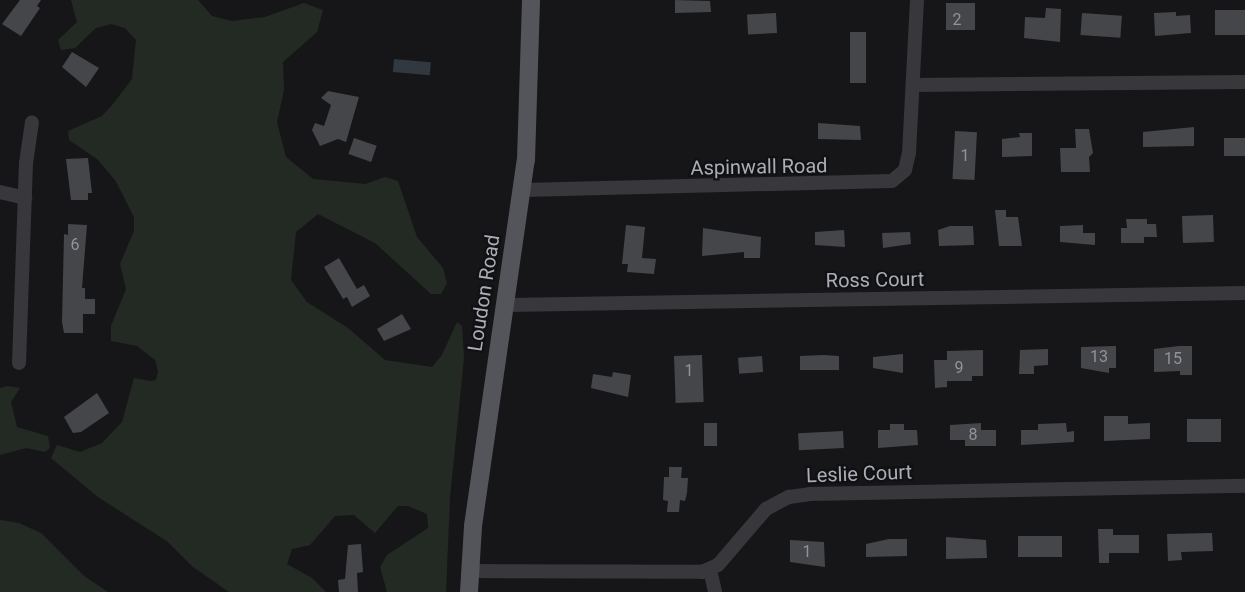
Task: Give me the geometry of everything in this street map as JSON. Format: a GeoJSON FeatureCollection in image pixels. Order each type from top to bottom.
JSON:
{"type":"FeatureCollection","features":[{"type":"Feature","properties":{"kind":"main road","name":"Loudon Road"},"geometry":{"type":"LineString","coordinates":[[469,592],[469,571],[523,190],[531,90],[531,0]]}},
{"type":"Feature","properties":{"kind":"street","name":"Aspinwall Road"},"geometry":{"type":"LineString","coordinates":[[523,190],[888,183],[906,167],[917,0]]}},
{"type":"Feature","properties":{"kind":"street"},"geometry":{"type":"LineString","coordinates":[[913,85],[1245,82]]}},
{"type":"Feature","properties":{"kind":"street"},"geometry":{"type":"LineString","coordinates":[[19,363],[25,198],[32,122]]}},
{"type":"Feature","properties":{"kind":"street"},"geometry":{"type":"LineString","coordinates":[[0,192],[25,198]]}},
{"type":"Feature","properties":{"kind":"street","name":"Ross Court"},"geometry":{"type":"LineString","coordinates":[[505,305],[1245,293]]}},
{"type":"Feature","properties":{"kind":"street","name":"Leslie Court"},"geometry":{"type":"LineString","coordinates":[[710,570],[720,563],[766,509],[799,495],[1245,486]]}},
{"type":"Feature","properties":{"kind":"street"},"geometry":{"type":"LineString","coordinates":[[469,571],[666,573],[710,570],[715,592]]}},
{"type":"Feature","properties":{"kind":"shaded area"},"geometry":{"type":"Polygon","coordinates":[[[71,0],[198,0],[212,16],[232,21],[265,17],[304,3],[323,10],[317,32],[283,62],[284,90],[277,122],[286,157],[313,179],[365,184],[385,177],[398,181],[417,237],[443,268],[447,283],[441,294],[431,294],[375,243],[318,214],[296,232],[291,280],[307,302],[348,328],[385,360],[432,367],[442,355],[457,322],[462,326],[464,358],[450,498],[446,592],[387,592],[380,567],[387,555],[428,528],[427,514],[408,506],[398,506],[375,533],[354,515],[335,516],[310,545],[292,549],[287,564],[312,578],[326,592],[229,592],[193,567],[168,542],[98,497],[51,458],[57,445],[80,452],[102,443],[122,422],[134,378],[156,380],[158,371],[155,360],[137,346],[111,341],[111,326],[126,289],[120,264],[134,231],[134,217],[115,180],[97,159],[69,140],[68,131],[102,116],[132,79],[136,40],[125,28],[111,24],[96,28],[75,48],[61,50],[58,40],[77,22],[71,0]]]}},
{"type":"Feature","properties":{"kind":"shaded area"},"geometry":{"type":"Polygon","coordinates":[[[394,59],[431,62],[430,75],[393,72],[394,59]]]}},
{"type":"Feature","properties":{"kind":"shaded area"},"geometry":{"type":"Polygon","coordinates":[[[7,386],[20,388],[11,402],[17,427],[48,436],[50,448],[45,452],[26,448],[0,455],[0,388],[7,386]]]}},
{"type":"Feature","properties":{"kind":"shaded area"},"geometry":{"type":"Polygon","coordinates":[[[0,520],[19,523],[41,533],[84,576],[108,592],[0,592],[0,520]]]}},
{"type":"Feature","properties":{"kind":"building"},"geometry":{"type":"Polygon","coordinates":[[[20,0],[41,0],[37,6],[40,8],[21,36],[2,24],[20,0]]]}},
{"type":"Feature","properties":{"kind":"building"},"geometry":{"type":"Polygon","coordinates":[[[675,0],[710,1],[711,12],[675,13],[675,0]]]}},
{"type":"Feature","properties":{"kind":"building"},"geometry":{"type":"Polygon","coordinates":[[[946,3],[975,3],[975,30],[946,30],[946,3]]]}},
{"type":"Feature","properties":{"kind":"building"},"geometry":{"type":"Polygon","coordinates":[[[1046,8],[1061,9],[1060,42],[1024,38],[1025,17],[1045,18],[1046,8]]]}},
{"type":"Feature","properties":{"kind":"building"},"geometry":{"type":"Polygon","coordinates":[[[1215,10],[1245,10],[1245,35],[1215,35],[1215,10]]]}},
{"type":"Feature","properties":{"kind":"building"},"geometry":{"type":"Polygon","coordinates":[[[1176,12],[1176,16],[1190,15],[1191,33],[1155,36],[1154,13],[1176,12]]]}},
{"type":"Feature","properties":{"kind":"building"},"geometry":{"type":"Polygon","coordinates":[[[776,13],[777,33],[748,34],[747,15],[776,13]]]}},
{"type":"Feature","properties":{"kind":"building"},"geometry":{"type":"Polygon","coordinates":[[[1082,13],[1122,16],[1120,38],[1080,35],[1082,13]]]}},
{"type":"Feature","properties":{"kind":"building"},"geometry":{"type":"Polygon","coordinates":[[[850,32],[866,32],[866,83],[850,83],[850,32]]]}},
{"type":"Feature","properties":{"kind":"building"},"geometry":{"type":"Polygon","coordinates":[[[72,52],[99,68],[86,87],[62,67],[72,52]]]}},
{"type":"Feature","properties":{"kind":"building"},"geometry":{"type":"Polygon","coordinates":[[[328,91],[359,97],[346,142],[338,139],[320,146],[312,130],[315,123],[324,126],[331,105],[321,98],[328,91]]]}},
{"type":"Feature","properties":{"kind":"building"},"geometry":{"type":"Polygon","coordinates":[[[818,123],[860,126],[861,140],[818,139],[818,123]]]}},
{"type":"Feature","properties":{"kind":"building"},"geometry":{"type":"Polygon","coordinates":[[[1194,127],[1194,146],[1143,147],[1143,132],[1194,127]]]}},
{"type":"Feature","properties":{"kind":"building"},"geometry":{"type":"Polygon","coordinates":[[[1075,129],[1089,129],[1093,153],[1089,157],[1090,172],[1061,172],[1060,148],[1076,148],[1075,129]]]}},
{"type":"Feature","properties":{"kind":"building"},"geometry":{"type":"Polygon","coordinates":[[[955,131],[977,132],[974,180],[952,179],[955,131]]]}},
{"type":"Feature","properties":{"kind":"building"},"geometry":{"type":"Polygon","coordinates":[[[1019,133],[1032,133],[1032,156],[1002,157],[1002,139],[1020,137],[1019,133]]]}},
{"type":"Feature","properties":{"kind":"building"},"geometry":{"type":"Polygon","coordinates":[[[354,138],[377,146],[371,162],[348,154],[354,138]]]}},
{"type":"Feature","properties":{"kind":"building"},"geometry":{"type":"Polygon","coordinates":[[[1224,138],[1245,138],[1245,156],[1224,156],[1224,138]]]}},
{"type":"Feature","properties":{"kind":"building"},"geometry":{"type":"Polygon","coordinates":[[[88,158],[92,193],[88,193],[88,200],[71,200],[66,159],[88,158]]]}},
{"type":"Feature","properties":{"kind":"building"},"geometry":{"type":"Polygon","coordinates":[[[995,210],[1006,210],[1006,217],[1018,217],[1022,246],[999,246],[995,210]]]}},
{"type":"Feature","properties":{"kind":"building"},"geometry":{"type":"Polygon","coordinates":[[[1213,215],[1214,242],[1183,243],[1182,216],[1213,215]]]}},
{"type":"Feature","properties":{"kind":"building"},"geometry":{"type":"Polygon","coordinates":[[[1126,219],[1147,219],[1147,224],[1156,224],[1157,237],[1144,237],[1144,243],[1121,243],[1121,228],[1127,228],[1126,219]]]}},
{"type":"Feature","properties":{"kind":"building"},"geometry":{"type":"Polygon","coordinates":[[[68,224],[87,225],[82,288],[85,288],[85,299],[95,299],[95,314],[83,314],[83,333],[64,333],[62,322],[64,234],[68,235],[68,224]]]}},
{"type":"Feature","properties":{"kind":"building"},"geometry":{"type":"Polygon","coordinates":[[[626,225],[645,227],[642,258],[656,259],[654,274],[627,272],[628,264],[622,264],[626,225]]]}},
{"type":"Feature","properties":{"kind":"building"},"geometry":{"type":"Polygon","coordinates":[[[1083,225],[1083,233],[1095,233],[1095,245],[1060,242],[1060,226],[1083,225]]]}},
{"type":"Feature","properties":{"kind":"building"},"geometry":{"type":"Polygon","coordinates":[[[950,226],[973,226],[974,245],[939,246],[938,230],[950,226]]]}},
{"type":"Feature","properties":{"kind":"building"},"geometry":{"type":"Polygon","coordinates":[[[703,228],[761,237],[760,258],[744,258],[744,252],[702,256],[703,228]]]}},
{"type":"Feature","properties":{"kind":"building"},"geometry":{"type":"Polygon","coordinates":[[[844,230],[845,247],[815,245],[815,232],[844,230]]]}},
{"type":"Feature","properties":{"kind":"building"},"geometry":{"type":"Polygon","coordinates":[[[910,232],[911,244],[883,248],[882,233],[910,232]]]}},
{"type":"Feature","properties":{"kind":"building"},"geometry":{"type":"Polygon","coordinates":[[[339,258],[357,289],[364,285],[370,296],[352,307],[347,297],[343,299],[324,267],[339,258]]]}},
{"type":"Feature","properties":{"kind":"building"},"geometry":{"type":"Polygon","coordinates":[[[402,314],[411,329],[384,341],[377,329],[402,314]]]}},
{"type":"Feature","properties":{"kind":"building"},"geometry":{"type":"Polygon","coordinates":[[[1116,346],[1116,368],[1109,368],[1109,373],[1081,368],[1081,347],[1116,346]]]}},
{"type":"Feature","properties":{"kind":"building"},"geometry":{"type":"Polygon","coordinates":[[[1192,346],[1192,375],[1180,375],[1180,371],[1154,372],[1154,349],[1192,346]]]}},
{"type":"Feature","properties":{"kind":"building"},"geometry":{"type":"Polygon","coordinates":[[[1048,349],[1048,365],[1034,366],[1034,374],[1019,374],[1020,350],[1048,349]]]}},
{"type":"Feature","properties":{"kind":"building"},"geometry":{"type":"Polygon","coordinates":[[[983,350],[983,376],[972,376],[972,381],[947,381],[947,387],[935,388],[934,360],[947,360],[947,351],[983,350]]]}},
{"type":"Feature","properties":{"kind":"building"},"geometry":{"type":"Polygon","coordinates":[[[903,354],[903,373],[873,368],[873,357],[903,354]]]}},
{"type":"Feature","properties":{"kind":"building"},"geometry":{"type":"Polygon","coordinates":[[[702,355],[704,402],[676,403],[674,356],[702,355]]]}},
{"type":"Feature","properties":{"kind":"building"},"geometry":{"type":"Polygon","coordinates":[[[762,356],[763,372],[739,374],[738,358],[762,356]]]}},
{"type":"Feature","properties":{"kind":"building"},"geometry":{"type":"Polygon","coordinates":[[[800,356],[839,356],[839,370],[800,370],[800,356]]]}},
{"type":"Feature","properties":{"kind":"building"},"geometry":{"type":"Polygon","coordinates":[[[613,372],[631,375],[628,397],[591,388],[593,374],[612,377],[613,372]]]}},
{"type":"Feature","properties":{"kind":"building"},"geometry":{"type":"Polygon","coordinates":[[[97,393],[109,413],[81,432],[73,433],[64,417],[97,393]]]}},
{"type":"Feature","properties":{"kind":"building"},"geometry":{"type":"Polygon","coordinates":[[[1104,416],[1128,416],[1128,424],[1150,423],[1150,439],[1104,441],[1104,416]]]}},
{"type":"Feature","properties":{"kind":"building"},"geometry":{"type":"Polygon","coordinates":[[[1187,419],[1221,419],[1221,442],[1187,442],[1187,419]]]}},
{"type":"Feature","properties":{"kind":"building"},"geometry":{"type":"Polygon","coordinates":[[[704,423],[717,423],[717,446],[704,446],[704,423]]]}},
{"type":"Feature","properties":{"kind":"building"},"geometry":{"type":"Polygon","coordinates":[[[981,423],[981,430],[996,430],[996,446],[965,446],[965,440],[950,440],[950,425],[981,423]]]}},
{"type":"Feature","properties":{"kind":"building"},"geometry":{"type":"Polygon","coordinates":[[[1066,423],[1067,432],[1074,431],[1074,442],[1021,445],[1021,430],[1038,430],[1038,424],[1066,423]]]}},
{"type":"Feature","properties":{"kind":"building"},"geometry":{"type":"Polygon","coordinates":[[[890,424],[904,424],[904,430],[917,430],[918,445],[878,448],[878,430],[890,430],[890,424]]]}},
{"type":"Feature","properties":{"kind":"building"},"geometry":{"type":"Polygon","coordinates":[[[843,431],[844,448],[799,450],[798,433],[843,431]]]}},
{"type":"Feature","properties":{"kind":"building"},"geometry":{"type":"Polygon","coordinates":[[[669,467],[682,467],[681,478],[688,478],[685,501],[680,500],[679,512],[667,512],[668,501],[663,500],[664,477],[669,477],[669,467]]]}},
{"type":"Feature","properties":{"kind":"building"},"geometry":{"type":"Polygon","coordinates":[[[1098,529],[1113,529],[1113,535],[1139,535],[1139,553],[1109,553],[1109,563],[1099,563],[1098,529]]]}},
{"type":"Feature","properties":{"kind":"building"},"geometry":{"type":"Polygon","coordinates":[[[1212,533],[1213,551],[1181,552],[1182,560],[1168,561],[1167,534],[1212,533]]]}},
{"type":"Feature","properties":{"kind":"building"},"geometry":{"type":"Polygon","coordinates":[[[1018,536],[1062,536],[1062,557],[1018,557],[1018,536]]]}},
{"type":"Feature","properties":{"kind":"building"},"geometry":{"type":"Polygon","coordinates":[[[946,537],[986,540],[987,558],[946,559],[946,537]]]}},
{"type":"Feature","properties":{"kind":"building"},"geometry":{"type":"Polygon","coordinates":[[[889,539],[907,539],[907,556],[866,557],[866,544],[889,539]]]}},
{"type":"Feature","properties":{"kind":"building"},"geometry":{"type":"Polygon","coordinates":[[[790,540],[824,542],[825,567],[790,562],[790,540]]]}},
{"type":"Feature","properties":{"kind":"building"},"geometry":{"type":"Polygon","coordinates":[[[361,544],[363,572],[357,573],[358,592],[339,592],[338,580],[345,579],[348,545],[361,544]]]}}]}
